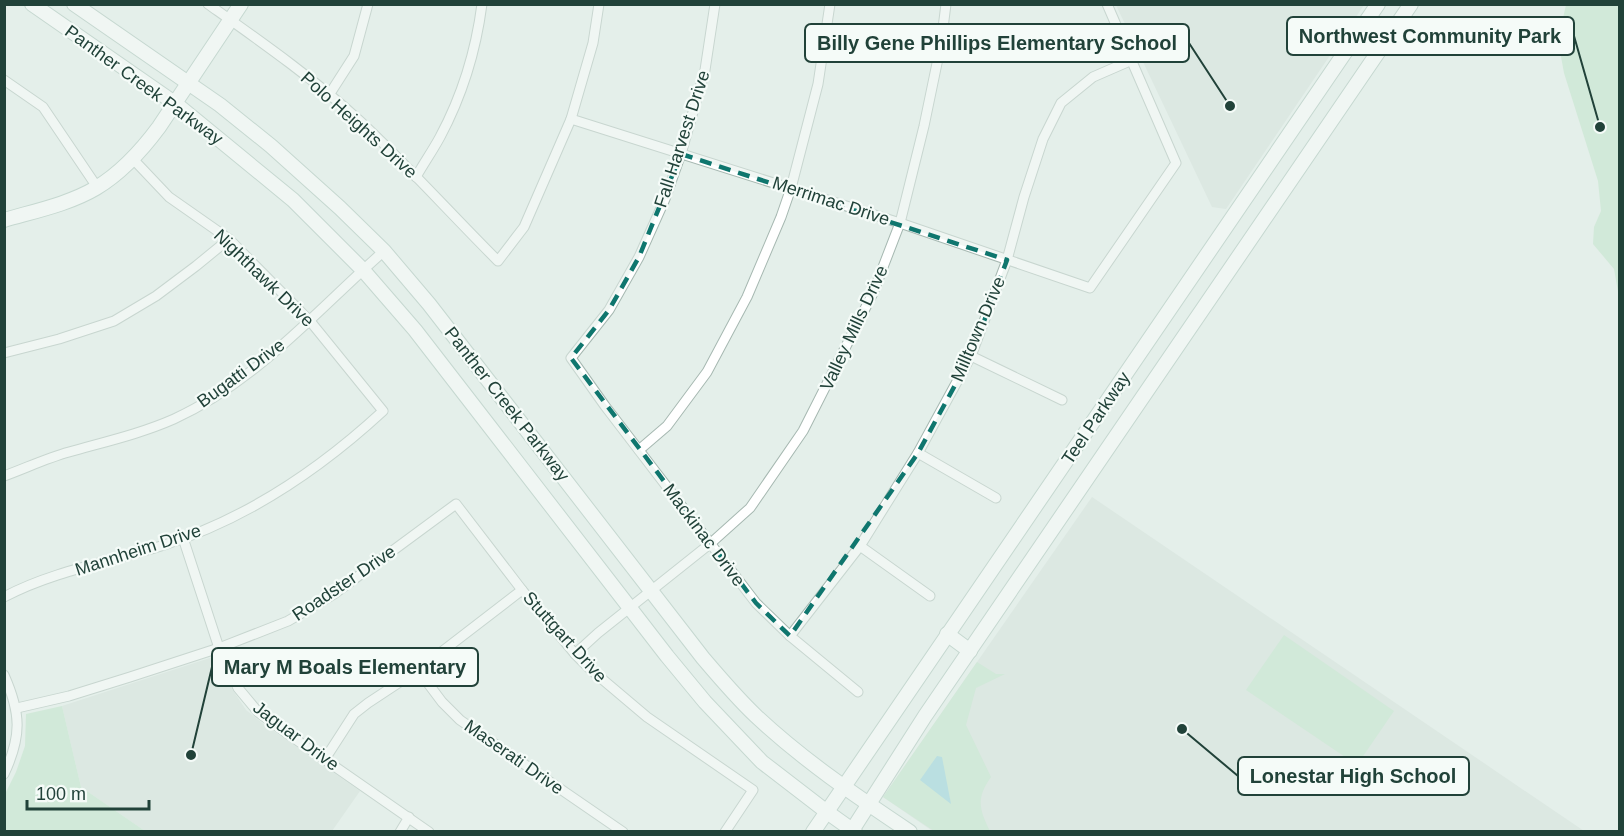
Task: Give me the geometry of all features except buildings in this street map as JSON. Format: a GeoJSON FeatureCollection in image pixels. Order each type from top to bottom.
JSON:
{"type":"FeatureCollection","features":[{"type":"Feature","properties":{"kind":"main road","name":"Panther Creek Parkway"},"geometry":{"type":"LineString","coordinates":[[32,4],[176,104],[293,200],[363,270],[415,330],[705,702],[762,762],[853,831]]}},
{"type":"Feature","properties":{"kind":"main road","name":"Panther Creek Parkway"},"geometry":{"type":"LineString","coordinates":[[74,4],[220,105],[296,166],[384,251],[429,304],[703,658],[729,688],[756,716],[809,761],[869,805],[910,831]]}},
{"type":"Feature","properties":{"kind":"main road"},"geometry":{"type":"LineString","coordinates":[[4,220],[75,198],[97,187],[124,166],[151,138],[176,104],[241,4]]}},
{"type":"Feature","properties":{"kind":"main road","name":"Teel Parkway"},"geometry":{"type":"LineString","coordinates":[[813,831],[947,634],[1062,491],[1276,177],[1378,4]]}},
{"type":"Feature","properties":{"kind":"main road","name":"Teel Parkway"},"geometry":{"type":"LineString","coordinates":[[853,831],[969,651],[1062,491],[1276,177],[1411,4]]}},
{"type":"Feature","properties":{"kind":"main road"},"geometry":{"type":"LineString","coordinates":[[947,634],[969,651]]}},
{"type":"Feature","properties":{"kind":"street","name":"Polo Heights Drive"},"geometry":{"type":"LineString","coordinates":[[208,4],[269,47],[359,120],[498,261],[524,227],[571,119]]}},
{"type":"Feature","properties":{"kind":"street"},"geometry":{"type":"LineString","coordinates":[[329,95],[354,56],[368,4]]}},
{"type":"Feature","properties":{"kind":"street"},"geometry":{"type":"LineString","coordinates":[[416,177],[441,136],[462,86],[479,27],[482,4]]}},
{"type":"Feature","properties":{"kind":"street"},"geometry":{"type":"LineString","coordinates":[[571,119],[593,43],[599,4]]}},
{"type":"Feature","properties":{"kind":"street","name":"Fall Harvest Drive"},"geometry":{"type":"LineString","coordinates":[[571,358],[609,310],[639,257],[665,199],[681,154],[705,69],[715,4]]}},
{"type":"Feature","properties":{"kind":"street"},"geometry":{"type":"LineString","coordinates":[[639,450],[667,426],[706,372],[747,297],[791,188],[819,84],[830,4]]}},
{"type":"Feature","properties":{"kind":"street","name":"Valley Mills Drive"},"geometry":{"type":"LineString","coordinates":[[575,654],[711,543],[750,508],[803,431],[873,293],[900,223],[924,126],[941,44],[946,4]]}},
{"type":"Feature","properties":{"kind":"street"},"geometry":{"type":"LineString","coordinates":[[1107,4],[1132,60]]}},
{"type":"Feature","properties":{"kind":"street","name":"Merrimac Drive"},"geometry":{"type":"LineString","coordinates":[[571,119],[900,223],[1090,288],[1176,163],[1132,60]]}},
{"type":"Feature","properties":{"kind":"street","name":"Milltown Drive"},"geometry":{"type":"LineString","coordinates":[[790,636],[860,546],[918,453],[971,356],[1008,260],[1024,197],[1043,139],[1061,104],[1093,77],[1132,60]]}},
{"type":"Feature","properties":{"kind":"street"},"geometry":{"type":"LineString","coordinates":[[4,80],[43,107],[97,187]]}},
{"type":"Feature","properties":{"kind":"street","name":"Nighthawk Drive"},"geometry":{"type":"LineString","coordinates":[[132,158],[170,197],[229,239],[310,321],[383,411]]}},
{"type":"Feature","properties":{"kind":"street"},"geometry":{"type":"LineString","coordinates":[[4,353],[59,339],[114,321],[156,296],[229,239]]}},
{"type":"Feature","properties":{"kind":"street","name":"Bugatti Drive"},"geometry":{"type":"LineString","coordinates":[[4,476],[66,453],[132,435],[174,419],[215,397],[264,361],[384,251]]}},
{"type":"Feature","properties":{"kind":"street"},"geometry":{"type":"LineString","coordinates":[[971,356],[1062,400]]}},
{"type":"Feature","properties":{"kind":"street","name":"Mackinac Drive"},"geometry":{"type":"LineString","coordinates":[[571,358],[756,603],[790,636],[858,692]]}},
{"type":"Feature","properties":{"kind":"street","name":"Mannheim Drive"},"geometry":{"type":"LineString","coordinates":[[4,597],[26,586],[163,546],[225,521],[288,487],[352,440],[383,411]]}},
{"type":"Feature","properties":{"kind":"street"},"geometry":{"type":"LineString","coordinates":[[918,453],[996,498]]}},
{"type":"Feature","properties":{"kind":"street","name":"Stuttgart Drive"},"geometry":{"type":"LineString","coordinates":[[456,504],[575,654],[607,685],[647,717],[753,790],[725,831]]}},
{"type":"Feature","properties":{"kind":"street","name":"Roadster Drive"},"geometry":{"type":"LineString","coordinates":[[17,708],[69,696],[219,648],[288,621],[334,594],[456,504]]}},
{"type":"Feature","properties":{"kind":"street","name":"Jaguar Drive"},"geometry":{"type":"LineString","coordinates":[[183,538],[219,648],[238,688],[258,712],[429,831]]}},
{"type":"Feature","properties":{"kind":"street"},"geometry":{"type":"LineString","coordinates":[[860,546],[930,596]]}},
{"type":"Feature","properties":{"kind":"street"},"geometry":{"type":"LineString","coordinates":[[325,759],[354,714],[418,669],[522,590]]}},
{"type":"Feature","properties":{"kind":"street","name":"Maserati Drive"},"geometry":{"type":"LineString","coordinates":[[418,669],[442,702],[460,720],[623,831]]}},
{"type":"Feature","properties":{"kind":"street"},"geometry":{"type":"LineString","coordinates":[[4,675],[17,708],[18,729],[15,749],[4,774]]}},
{"type":"Feature","properties":{"kind":"street"},"geometry":{"type":"LineString","coordinates":[[400,831],[409,817]]}},
{"type":"Feature","properties":{"kind":"highlighted area"},"geometry":{"type":"Polygon","coordinates":[[[681,154],[1007,260],[971,356],[918,453],[790,636],[756,603],[571,358],[609,310],[639,257],[681,154]]]}},
{"type":"Feature","properties":{"kind":"shaded area"},"geometry":{"type":"Polygon","coordinates":[[[1116,5],[1364,5],[1226,209],[1212,207],[1116,5]]]}},
{"type":"Feature","properties":{"kind":"shaded area"},"geometry":{"type":"Polygon","coordinates":[[[1092,497],[1584,831],[934,832],[883,797],[1092,497]]]}},
{"type":"Feature","properties":{"kind":"shaded area"},"geometry":{"type":"Polygon","coordinates":[[[216,656],[228,683],[246,710],[360,791],[332,831],[145,831],[81,787],[62,706],[216,656]]]}},
{"type":"Feature","properties":{"kind":"green space"},"geometry":{"type":"Polygon","coordinates":[[[1566,5],[1619,5],[1619,297],[1614,269],[1593,244],[1594,227],[1601,211],[1598,181],[1564,73],[1558,40],[1566,5]]]}},
{"type":"Feature","properties":{"kind":"green space"},"geometry":{"type":"Polygon","coordinates":[[[1284,635],[1394,711],[1357,765],[1246,690],[1284,635]]]}},
{"type":"Feature","properties":{"kind":"green space"},"geometry":{"type":"Polygon","coordinates":[[[977,662],[996,674],[1005,674],[976,688],[966,725],[991,777],[981,798],[983,816],[990,831],[934,831],[883,797],[977,662]]]}},
{"type":"Feature","properties":{"kind":"green space"},"geometry":{"type":"Polygon","coordinates":[[[62,706],[81,787],[145,831],[5,831],[5,794],[25,746],[26,714],[62,706]]]}},
{"type":"Feature","properties":{"kind":"water"},"geometry":{"type":"Polygon","coordinates":[[[937,756],[942,757],[951,804],[920,780],[937,756]]]}},
{"type":"Feature","properties":{"kind":"place","name":"Billy Gene Phillips Elementary School"},"geometry":{"type":"Point","coordinates":[1230,106]}},
{"type":"Feature","properties":{"kind":"place","name":"Northwest Community Park"},"geometry":{"type":"Point","coordinates":[1600,127]}},
{"type":"Feature","properties":{"kind":"place","name":"Lonestar High School"},"geometry":{"type":"Point","coordinates":[1182,729]}},
{"type":"Feature","properties":{"kind":"place","name":"Mary M Boals Elementary"},"geometry":{"type":"Point","coordinates":[191,755]}}]}
